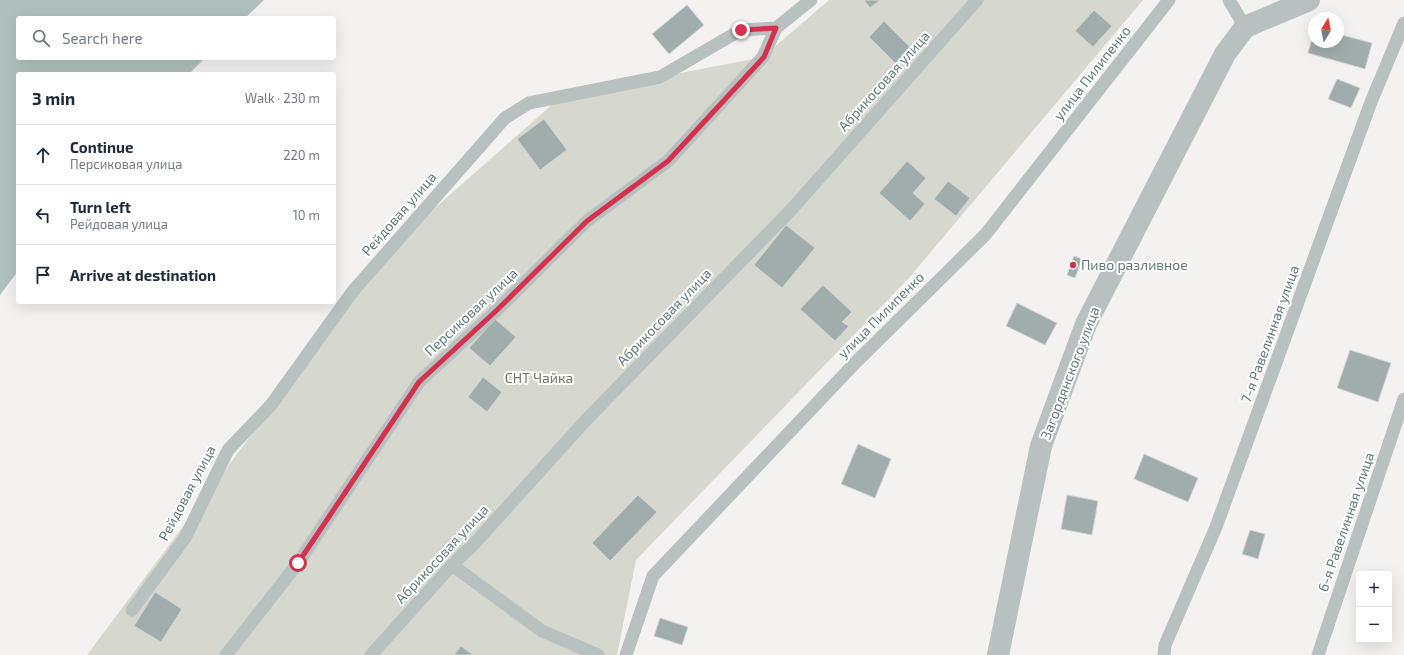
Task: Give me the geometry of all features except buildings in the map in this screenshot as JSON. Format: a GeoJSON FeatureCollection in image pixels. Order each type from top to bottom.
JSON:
{"type":"FeatureCollection","features":[{"type":"Feature","properties":{"kind":"street"},"geometry":{"type":"LineString","coordinates":[[1245,27],[1309,0]]}},
{"type":"Feature","properties":{"kind":"street","name":"Загордянского улица"},"geometry":{"type":"LineString","coordinates":[[998,655],[1041,446],[1086,324],[1225,54],[1245,27]]}},
{"type":"Feature","properties":{"kind":"lane"},"geometry":{"type":"LineString","coordinates":[[776,28],[811,0]]}},
{"type":"Feature","properties":{"kind":"lane","name":"Абрикосовая улица"},"geometry":{"type":"LineString","coordinates":[[371,655],[586,420],[791,210],[977,0]]}},
{"type":"Feature","properties":{"kind":"lane","name":"улица Пилипенко"},"geometry":{"type":"LineString","coordinates":[[626,655],[653,576],[856,362],[985,235],[1169,0]]}},
{"type":"Feature","properties":{"kind":"lane"},"geometry":{"type":"LineString","coordinates":[[1229,0],[1245,27]]}},
{"type":"Feature","properties":{"kind":"lane","name":"7-я Равелинная улица"},"geometry":{"type":"LineString","coordinates":[[1164,655],[1165,645],[1216,527],[1371,102],[1404,23]]}},
{"type":"Feature","properties":{"kind":"lane","name":"Рейдовая улица"},"geometry":{"type":"LineString","coordinates":[[132,610],[185,538],[228,450],[271,405],[353,291],[505,118],[529,103],[660,77],[741,30],[776,28]]}},
{"type":"Feature","properties":{"kind":"lane","name":"Персиковая улица"},"geometry":{"type":"LineString","coordinates":[[226,655],[298,563],[419,382],[497,310],[587,221],[668,161],[764,57],[776,28]]}},
{"type":"Feature","properties":{"kind":"lane","name":"6-я Равелинная улица"},"geometry":{"type":"LineString","coordinates":[[1318,655],[1404,399]]}},
{"type":"Feature","properties":{"kind":"lane"},"geometry":{"type":"LineString","coordinates":[[452,565],[542,631],[598,655]]}},
{"type":"Feature","properties":{"kind":"green space","name":"СНТ Чайка"},"geometry":{"type":"Polygon","coordinates":[[[829,0],[1143,0],[908,279],[636,560],[617,655],[87,655],[394,244],[562,96],[763,57],[829,0]]]}},
{"type":"Feature","properties":{"kind":"shaded area"},"geometry":{"type":"Polygon","coordinates":[[[0,0],[264,0],[247,16],[16,16],[16,60],[203,60],[191,72],[16,72],[16,274],[0,295],[0,0]]]}},
{"type":"Feature","properties":{"kind":"place","name":"Пиво разливное"},"geometry":{"type":"Point","coordinates":[1073,265]}},
{"type":"Feature","properties":{"kind":"route"},"geometry":{"type":"LineString","coordinates":[[298,563],[419,382],[497,310],[587,221],[668,161],[764,57],[776,28],[741,30]]}}]}
